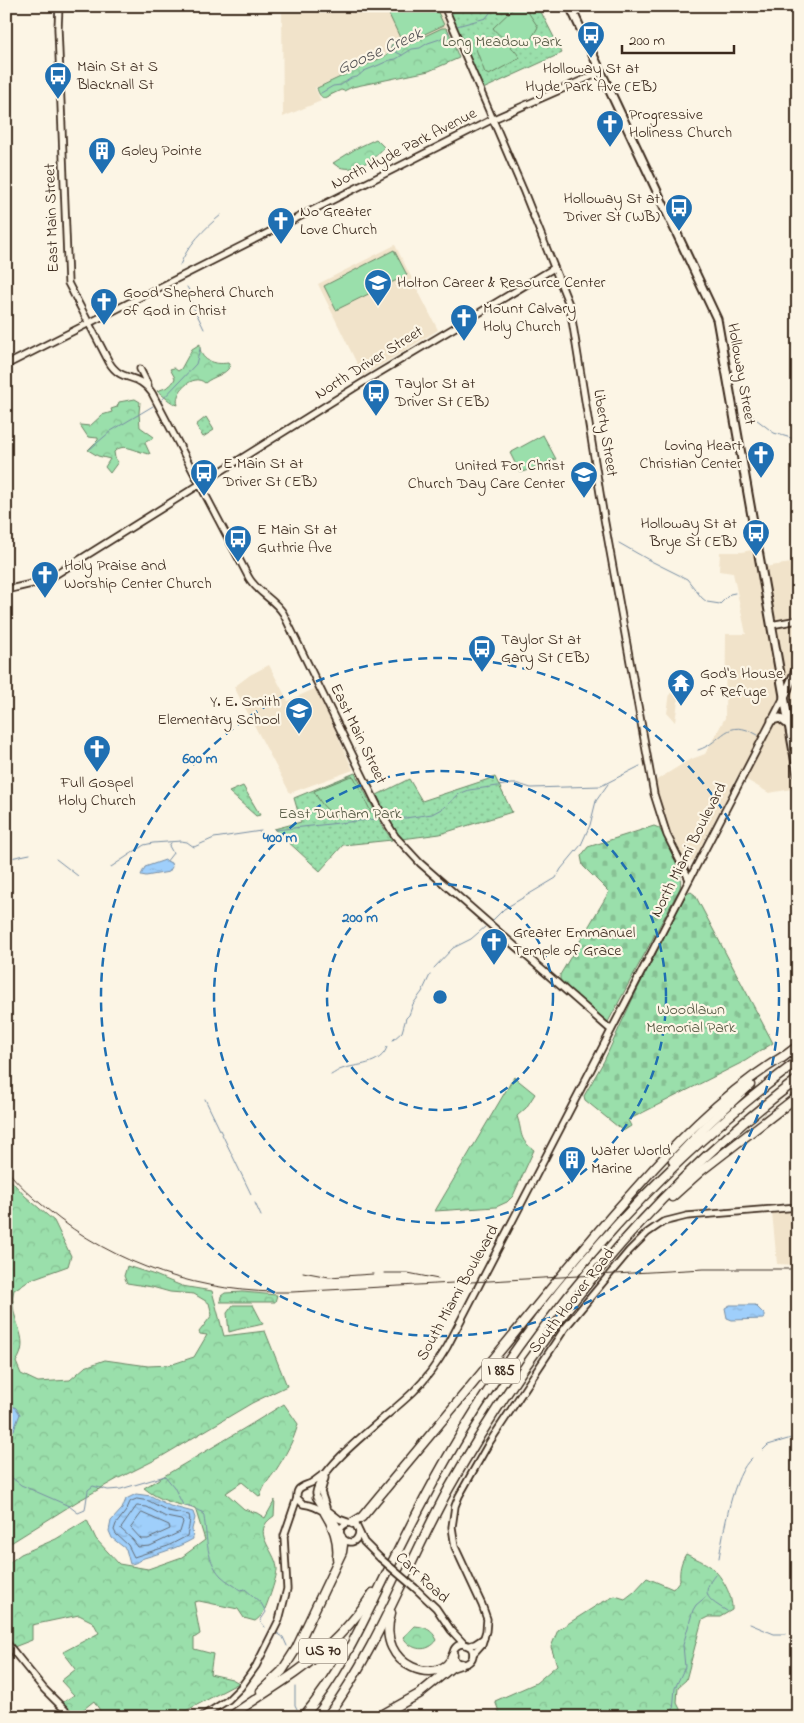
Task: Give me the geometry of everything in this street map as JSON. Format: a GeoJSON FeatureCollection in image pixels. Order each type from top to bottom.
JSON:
{"type":"FeatureCollection","features":[{"type":"Feature","properties":{"kind":"highway"},"geometry":{"type":"LineString","coordinates":[[350,1523],[360,1519],[574,1259],[665,1155],[689,1130],[728,1096],[798,1046]]}},
{"type":"Feature","properties":{"kind":"highway"},"geometry":{"type":"LineString","coordinates":[[644,1195],[707,1125],[751,1083],[784,1056]]}},
{"type":"Feature","properties":{"kind":"highway","name":"I 885"},"geometry":{"type":"LineString","coordinates":[[303,1717],[327,1685],[345,1656],[443,1465],[502,1370],[570,1279],[644,1195],[733,1113],[798,1061]]}},
{"type":"Feature","properties":{"kind":"highway","name":"I 885"},"geometry":{"type":"LineString","coordinates":[[326,1717],[351,1680],[396,1596],[445,1496],[497,1407],[556,1324],[621,1244],[698,1164],[798,1079]]}},
{"type":"Feature","properties":{"kind":"highway"},"geometry":{"type":"LineString","coordinates":[[621,1244],[701,1172],[798,1096]]}},
{"type":"Feature","properties":{"kind":"highway"},"geometry":{"type":"LineString","coordinates":[[327,1512],[338,1546],[336,1562]]}},
{"type":"Feature","properties":{"kind":"highway"},"geometry":{"type":"LineString","coordinates":[[234,1714],[276,1677],[287,1664],[300,1642],[343,1550],[341,1535]]}},
{"type":"Feature","properties":{"kind":"highway","name":"US 70"},"geometry":{"type":"LineString","coordinates":[[234,1714],[294,1674],[330,1646],[357,1616],[389,1569]]}},
{"type":"Feature","properties":{"kind":"highway"},"geometry":{"type":"LineString","coordinates":[[396,1596],[388,1631],[391,1646],[399,1658],[416,1669],[431,1670],[446,1665],[452,1660],[454,1652]]}},
{"type":"Feature","properties":{"kind":"highway"},"geometry":{"type":"LineString","coordinates":[[378,1717],[411,1699],[452,1667],[461,1664]]}},
{"type":"Feature","properties":{"kind":"main road","name":"Holloway Street"},"geometry":{"type":"LineString","coordinates":[[570,6],[717,319],[778,671],[798,775]]}},
{"type":"Feature","properties":{"kind":"main road"},"geometry":{"type":"LineString","coordinates":[[778,671],[785,677],[796,670]]}},
{"type":"Feature","properties":{"kind":"main road","name":"North Miami Boulevard"},"geometry":{"type":"LineString","coordinates":[[784,697],[796,670]]}},
{"type":"Feature","properties":{"kind":"main road"},"geometry":{"type":"LineString","coordinates":[[772,720],[782,719],[789,725]]}},
{"type":"Feature","properties":{"kind":"street","name":"East Main Street"},"geometry":{"type":"LineString","coordinates":[[59,6],[58,28],[68,283],[114,370],[124,376],[141,381],[152,393]]}},
{"type":"Feature","properties":{"kind":"street","name":"Liberty Street"},"geometry":{"type":"LineString","coordinates":[[444,6],[566,294],[573,320],[604,518],[654,794],[667,835],[689,879]]}},
{"type":"Feature","properties":{"kind":"street","name":"North Hyde Park Avenue"},"geometry":{"type":"LineString","coordinates":[[6,365],[493,119],[601,72]]}},
{"type":"Feature","properties":{"kind":"street","name":"North Driver Street"},"geometry":{"type":"LineString","coordinates":[[6,590],[40,582],[55,575],[444,333],[554,268]]}},
{"type":"Feature","properties":{"kind":"street","name":"East Main Street"},"geometry":{"type":"LineString","coordinates":[[140,369],[252,584],[258,591],[275,603],[283,614],[378,807],[395,836],[420,864],[611,1030]]}},
{"type":"Feature","properties":{"kind":"street"},"geometry":{"type":"LineString","coordinates":[[771,625],[798,620]]}},
{"type":"Feature","properties":{"kind":"street","name":"North Miami Boulevard"},"geometry":{"type":"LineString","coordinates":[[576,1098],[784,697]]}},
{"type":"Feature","properties":{"kind":"street","name":"South Miami Boulevard"},"geometry":{"type":"LineString","coordinates":[[316,1495],[318,1484],[327,1472],[348,1450],[411,1394],[439,1360],[453,1337],[576,1098]]}},
{"type":"Feature","properties":{"kind":"street","name":"South Hoover Road"},"geometry":{"type":"LineString","coordinates":[[484,1638],[487,1627],[486,1615],[457,1552],[453,1537],[452,1522],[455,1506],[494,1436],[565,1328],[629,1251],[646,1233],[663,1222],[688,1216],[798,1207]]}},
{"type":"Feature","properties":{"kind":"street"},"geometry":{"type":"LineString","coordinates":[[327,1472],[321,1492],[327,1512]]}},
{"type":"Feature","properties":{"kind":"street","name":"South Miami Boulevard"},"geometry":{"type":"LineString","coordinates":[[306,1485],[327,1472]]}},
{"type":"Feature","properties":{"kind":"street"},"geometry":{"type":"LineString","coordinates":[[201,1717],[228,1700],[246,1680],[256,1666],[278,1620],[287,1589],[284,1536],[292,1517],[299,1488],[306,1485],[312,1488],[321,1506],[327,1512],[336,1523],[345,1541],[351,1542],[357,1539],[360,1533],[357,1526],[341,1520],[327,1512],[318,1507],[301,1503],[297,1498]]}},
{"type":"Feature","properties":{"kind":"street"},"geometry":{"type":"LineString","coordinates":[[292,1517],[316,1495]]}},
{"type":"Feature","properties":{"kind":"street"},"geometry":{"type":"LineString","coordinates":[[341,1535],[343,1526],[350,1523]]}},
{"type":"Feature","properties":{"kind":"street","name":"Carr Road"},"geometry":{"type":"LineString","coordinates":[[360,1533],[370,1550]]}},
{"type":"Feature","properties":{"kind":"street","name":"Carr Road"},"geometry":{"type":"LineString","coordinates":[[351,1542],[370,1550],[415,1588],[436,1608],[451,1630],[466,1645]]}},
{"type":"Feature","properties":{"kind":"street","name":"Carr Road"},"geometry":{"type":"LineString","coordinates":[[451,1630],[454,1652]]}},
{"type":"Feature","properties":{"kind":"street"},"geometry":{"type":"LineString","coordinates":[[484,1638],[469,1662],[461,1664],[455,1660],[454,1652],[458,1646],[475,1644],[484,1638]]}},
{"type":"Feature","properties":{"kind":"street"},"geometry":{"type":"LineString","coordinates":[[6,1642],[44,1690],[72,1717]]}},
{"type":"Feature","properties":{"kind":"street"},"geometry":{"type":"LineString","coordinates":[[466,1645],[473,1654]]}},
{"type":"Feature","properties":{"kind":"shaded area"},"geometry":{"type":"Polygon","coordinates":[[[282,6],[438,6],[447,27],[405,46],[397,40],[388,44],[386,55],[315,88],[321,101],[283,117],[282,6]]]}},
{"type":"Feature","properties":{"kind":"shaded area","name":"Holton Career & Resource Center"},"geometry":{"type":"Polygon","coordinates":[[[395,245],[438,330],[363,376],[318,284],[395,245]]]}},
{"type":"Feature","properties":{"kind":"shaded area"},"geometry":{"type":"Polygon","coordinates":[[[756,549],[764,567],[798,562],[798,788],[769,793],[738,775],[694,860],[687,863],[665,820],[655,781],[689,760],[705,754],[725,718],[726,634],[746,634],[733,573],[719,571],[720,552],[742,552],[756,549]]]}},
{"type":"Feature","properties":{"kind":"shaded area","name":"Y. E. Smith Elementary School"},"geometry":{"type":"Polygon","coordinates":[[[269,665],[288,701],[316,688],[353,770],[290,793],[234,687],[250,675],[269,665]]]}},
{"type":"Feature","properties":{"kind":"shaded area"},"geometry":{"type":"Polygon","coordinates":[[[670,693],[679,695],[675,722],[667,713],[670,693]]]}},
{"type":"Feature","properties":{"kind":"shaded area"},"geometry":{"type":"Polygon","coordinates":[[[798,1210],[798,1265],[777,1264],[772,1212],[798,1210]]]}},
{"type":"Feature","properties":{"kind":"green space"},"geometry":{"type":"Polygon","coordinates":[[[390,6],[435,6],[444,25],[403,44],[386,8],[390,6]]]}},
{"type":"Feature","properties":{"kind":"green space","name":"Long Meadow Park"},"geometry":{"type":"Polygon","coordinates":[[[448,6],[538,6],[562,53],[483,89],[448,6]]]}},
{"type":"Feature","properties":{"kind":"green space"},"geometry":{"type":"Polygon","coordinates":[[[516,6],[524,6],[538,27],[530,41],[510,40],[501,36],[493,28],[516,6]]]}},
{"type":"Feature","properties":{"kind":"green space"},"geometry":{"type":"Polygon","coordinates":[[[442,28],[448,30],[459,58],[429,71],[352,87],[324,98],[319,94],[317,88],[385,56],[392,44],[396,42],[403,45],[410,43],[442,28]]]}},
{"type":"Feature","properties":{"kind":"green space"},"geometry":{"type":"Polygon","coordinates":[[[486,37],[506,43],[514,49],[520,58],[489,75],[485,73],[473,41],[486,37]]]}},
{"type":"Feature","properties":{"kind":"green space"},"geometry":{"type":"Polygon","coordinates":[[[376,139],[384,147],[374,157],[360,166],[346,168],[339,167],[333,163],[357,148],[376,139]]]}},
{"type":"Feature","properties":{"kind":"green space"},"geometry":{"type":"Polygon","coordinates":[[[394,250],[407,275],[336,310],[324,286],[394,250]]]}},
{"type":"Feature","properties":{"kind":"green space"},"geometry":{"type":"Polygon","coordinates":[[[200,344],[200,350],[208,361],[228,363],[230,366],[226,371],[205,383],[195,380],[185,385],[178,395],[178,405],[175,404],[157,391],[168,387],[172,383],[175,378],[170,369],[174,368],[178,371],[181,369],[192,349],[200,344]]]}},
{"type":"Feature","properties":{"kind":"green space"},"geometry":{"type":"Polygon","coordinates":[[[135,399],[140,402],[140,427],[154,437],[145,443],[150,454],[131,448],[118,449],[114,452],[118,462],[110,473],[105,467],[110,459],[98,456],[88,450],[98,438],[88,437],[80,425],[90,426],[102,415],[112,412],[111,409],[117,407],[119,402],[135,399]]]}},
{"type":"Feature","properties":{"kind":"green space"},"geometry":{"type":"Polygon","coordinates":[[[206,417],[214,430],[203,437],[196,425],[206,417]]]}},
{"type":"Feature","properties":{"kind":"green space"},"geometry":{"type":"Polygon","coordinates":[[[543,435],[556,459],[520,473],[510,453],[543,435]]]}},
{"type":"Feature","properties":{"kind":"green space","name":"East Durham Park"},"geometry":{"type":"Polygon","coordinates":[[[355,773],[382,825],[392,840],[343,845],[320,871],[274,829],[301,822],[294,798],[355,773]]]}},
{"type":"Feature","properties":{"kind":"green space"},"geometry":{"type":"Polygon","coordinates":[[[351,776],[354,777],[371,812],[344,815],[331,812],[325,808],[314,791],[351,776]]]}},
{"type":"Feature","properties":{"kind":"green space","name":"East Durham Park"},"geometry":{"type":"Polygon","coordinates":[[[495,777],[512,812],[440,834],[402,839],[392,826],[377,795],[409,779],[422,801],[495,777]]]}},
{"type":"Feature","properties":{"kind":"green space","name":"East Durham Park"},"geometry":{"type":"Polygon","coordinates":[[[243,786],[260,815],[256,816],[229,792],[243,786]]]}},
{"type":"Feature","properties":{"kind":"green space","name":"Woodlawn Memorial Park"},"geometry":{"type":"Polygon","coordinates":[[[654,826],[659,828],[675,856],[680,872],[680,888],[608,1022],[563,985],[560,979],[560,975],[609,892],[583,866],[581,856],[588,847],[654,826]]]}},
{"type":"Feature","properties":{"kind":"green space","name":"Woodlawn Memorial Park"},"geometry":{"type":"Polygon","coordinates":[[[691,892],[695,895],[773,1043],[745,1061],[628,1120],[631,1126],[623,1131],[585,1100],[584,1096],[604,1061],[633,998],[686,894],[691,892]]]}},
{"type":"Feature","properties":{"kind":"green space"},"geometry":{"type":"Polygon","coordinates":[[[514,1077],[535,1094],[526,1108],[517,1116],[523,1139],[534,1150],[513,1196],[507,1202],[496,1207],[435,1211],[514,1077]]]}},
{"type":"Feature","properties":{"kind":"green space"},"geometry":{"type":"Polygon","coordinates":[[[6,1175],[25,1196],[54,1221],[71,1256],[68,1266],[29,1280],[14,1290],[14,1310],[22,1339],[22,1347],[16,1362],[21,1374],[38,1382],[70,1380],[85,1367],[105,1360],[148,1366],[170,1365],[194,1357],[207,1335],[200,1334],[199,1332],[212,1315],[209,1303],[194,1294],[170,1292],[127,1283],[124,1276],[127,1266],[182,1286],[212,1291],[224,1336],[265,1331],[287,1386],[252,1403],[159,1458],[78,1501],[6,1546],[6,1175]]]}},
{"type":"Feature","properties":{"kind":"green space"},"geometry":{"type":"Polygon","coordinates":[[[242,1292],[277,1295],[275,1302],[220,1302],[221,1296],[225,1293],[242,1292]]]}},
{"type":"Feature","properties":{"kind":"green space"},"geometry":{"type":"Polygon","coordinates":[[[233,1305],[253,1305],[263,1324],[229,1332],[227,1313],[233,1305]]]}},
{"type":"Feature","properties":{"kind":"green space"},"geometry":{"type":"Polygon","coordinates":[[[284,1404],[298,1424],[289,1448],[265,1485],[260,1497],[242,1482],[226,1493],[244,1509],[265,1518],[275,1500],[274,1516],[267,1522],[263,1534],[277,1568],[265,1609],[255,1621],[244,1618],[238,1609],[199,1601],[194,1602],[200,1634],[194,1638],[194,1649],[213,1654],[210,1674],[232,1679],[239,1683],[174,1717],[104,1717],[94,1701],[75,1716],[62,1703],[74,1695],[61,1681],[76,1669],[63,1652],[99,1633],[93,1622],[79,1615],[32,1625],[32,1640],[14,1647],[6,1638],[6,1565],[21,1554],[56,1539],[87,1520],[96,1539],[119,1564],[148,1569],[182,1557],[205,1540],[195,1508],[162,1499],[144,1488],[284,1404]]]}},
{"type":"Feature","properties":{"kind":"green space"},"geometry":{"type":"Polygon","coordinates":[[[686,1554],[709,1565],[715,1571],[729,1593],[732,1610],[720,1617],[708,1617],[702,1620],[686,1680],[678,1687],[677,1703],[684,1717],[501,1717],[495,1701],[536,1683],[557,1665],[551,1647],[558,1630],[615,1596],[625,1599],[647,1578],[673,1589],[680,1580],[681,1566],[686,1554]]]}},
{"type":"Feature","properties":{"kind":"green space"},"geometry":{"type":"Polygon","coordinates":[[[415,1626],[428,1630],[437,1640],[429,1647],[420,1649],[410,1645],[403,1637],[415,1626]]]}},
{"type":"Feature","properties":{"kind":"water"},"geometry":{"type":"Polygon","coordinates":[[[165,860],[171,863],[172,867],[169,872],[146,876],[141,875],[145,867],[165,860]]]}},
{"type":"Feature","properties":{"kind":"water"},"geometry":{"type":"Polygon","coordinates":[[[730,1305],[755,1305],[764,1314],[764,1319],[732,1320],[727,1318],[725,1308],[730,1305]]]}},
{"type":"Feature","properties":{"kind":"water"},"geometry":{"type":"Polygon","coordinates":[[[11,1405],[20,1414],[14,1430],[6,1436],[6,1418],[8,1416],[6,1408],[11,1405]]]}},
{"type":"Feature","properties":{"kind":"water"},"geometry":{"type":"Polygon","coordinates":[[[136,1494],[151,1496],[170,1506],[193,1512],[195,1518],[192,1529],[193,1539],[175,1548],[130,1564],[126,1549],[112,1538],[109,1531],[111,1521],[122,1509],[126,1499],[136,1494]]]}},
{"type":"Feature","properties":{"kind":"waterway","name":"Goose Creek"},"geometry":{"type":"LineString","coordinates":[[457,26],[486,18],[495,6]]}},
{"type":"Feature","properties":{"kind":"waterway","name":"Goose Creek"},"geometry":{"type":"LineString","coordinates":[[321,93],[333,86],[341,85],[351,78],[357,77],[364,71],[396,59],[412,49],[420,48],[440,39],[449,32]]}},
{"type":"Feature","properties":{"kind":"waterway"},"geometry":{"type":"LineString","coordinates":[[391,46],[402,55]]}},
{"type":"Feature","properties":{"kind":"waterway","name":"Goose Creek"},"geometry":{"type":"LineString","coordinates":[[180,265],[187,251],[197,238],[221,215]]}},
{"type":"Feature","properties":{"kind":"waterway","name":"Goose Creek"},"geometry":{"type":"LineString","coordinates":[[187,287],[190,292],[189,298],[204,329]]}},
{"type":"Feature","properties":{"kind":"waterway","name":"Goose Creek"},"geometry":{"type":"LineString","coordinates":[[161,401],[196,364],[200,349]]}},
{"type":"Feature","properties":{"kind":"waterway","name":"Goose Creek"},"geometry":{"type":"LineString","coordinates":[[90,449],[111,431],[153,406]]}},
{"type":"Feature","properties":{"kind":"waterway"},"geometry":{"type":"LineString","coordinates":[[752,416],[774,433],[798,440]]}},
{"type":"Feature","properties":{"kind":"waterway"},"geometry":{"type":"LineString","coordinates":[[619,543],[687,579],[707,602],[720,604],[730,594],[735,593]]}},
{"type":"Feature","properties":{"kind":"waterway"},"geometry":{"type":"LineString","coordinates":[[698,750],[714,742],[731,729],[738,728],[758,735]]}},
{"type":"Feature","properties":{"kind":"waterway"},"geometry":{"type":"LineString","coordinates":[[392,820],[432,814],[445,807],[459,794],[469,790],[512,784],[531,788],[601,786],[640,766]]}},
{"type":"Feature","properties":{"kind":"waterway"},"geometry":{"type":"LineString","coordinates":[[493,920],[504,909],[556,878],[581,845],[590,825],[596,801],[608,784]]}},
{"type":"Feature","properties":{"kind":"waterway"},"geometry":{"type":"LineString","coordinates":[[275,830],[376,819]]}},
{"type":"Feature","properties":{"kind":"waterway"},"geometry":{"type":"LineString","coordinates":[[111,867],[144,845],[181,841],[187,842],[194,847],[214,838],[261,831]]}},
{"type":"Feature","properties":{"kind":"waterway"},"geometry":{"type":"LineString","coordinates":[[166,862],[173,853],[169,846],[171,843]]}},
{"type":"Feature","properties":{"kind":"waterway"},"geometry":{"type":"LineString","coordinates":[[6,859],[30,854]]}},
{"type":"Feature","properties":{"kind":"waterway"},"geometry":{"type":"LineString","coordinates":[[56,859],[78,876]]}},
{"type":"Feature","properties":{"kind":"waterway"},"geometry":{"type":"LineString","coordinates":[[434,968],[453,948],[471,939],[485,927]]}},
{"type":"Feature","properties":{"kind":"waterway"},"geometry":{"type":"LineString","coordinates":[[393,1040],[402,1032],[406,1018],[430,975]]}},
{"type":"Feature","properties":{"kind":"waterway"},"geometry":{"type":"LineString","coordinates":[[331,1075],[341,1069],[374,1061],[384,1053],[387,1047]]}},
{"type":"Feature","properties":{"kind":"waterway"},"geometry":{"type":"LineString","coordinates":[[205,1099],[251,1194]]}},
{"type":"Feature","properties":{"kind":"waterway"},"geometry":{"type":"LineString","coordinates":[[255,1203],[261,1216]]}},
{"type":"Feature","properties":{"kind":"waterway"},"geometry":{"type":"LineString","coordinates":[[763,1450],[768,1445],[798,1436]]}},
{"type":"Feature","properties":{"kind":"waterway"},"geometry":{"type":"LineString","coordinates":[[719,1558],[734,1490],[745,1466],[752,1458]]}},
{"type":"Feature","properties":{"kind":"waterway"},"geometry":{"type":"LineString","coordinates":[[6,1473],[21,1485],[69,1506],[78,1513],[85,1510],[88,1490],[93,1486],[108,1490],[121,1489],[165,1476],[174,1487],[183,1505],[203,1512],[209,1554],[212,1562],[225,1580],[240,1590],[245,1589],[261,1603],[266,1612],[260,1621],[265,1627]]}},
{"type":"Feature","properties":{"kind":"waterway"},"geometry":{"type":"LineString","coordinates":[[715,1575],[710,1582],[707,1592],[708,1596],[715,1604],[727,1611]]}},
{"type":"Feature","properties":{"kind":"waterway"},"geometry":{"type":"LineString","coordinates":[[657,1717],[661,1713],[673,1711],[675,1688],[685,1667],[683,1645],[693,1610],[707,1596]]}},
{"type":"Feature","properties":{"kind":"waterway"},"geometry":{"type":"LineString","coordinates":[[750,1624],[774,1634],[785,1634]]}},
{"type":"Feature","properties":{"kind":"waterway"},"geometry":{"type":"LineString","coordinates":[[277,1633],[283,1637],[287,1646]]}},
{"type":"Feature","properties":{"kind":"waterway"},"geometry":{"type":"LineString","coordinates":[[295,1687],[295,1705],[297,1709]]}},
{"type":"Feature","properties":{"kind":"railway"},"geometry":{"type":"LineString","coordinates":[[6,1169],[25,1190],[47,1209],[73,1229],[101,1246],[131,1261],[162,1273],[193,1282],[226,1288],[292,1292],[704,1269],[798,1269]]}},
{"type":"Feature","properties":{"kind":"railway"},"geometry":{"type":"LineString","coordinates":[[303,1272],[329,1277],[373,1274]]}},
{"type":"Feature","properties":{"kind":"railway"},"geometry":{"type":"LineString","coordinates":[[384,1273],[408,1273],[438,1279]]}},
{"type":"Feature","properties":{"kind":"place","name":"Holloway St at Hyde Park Ave (EB)"},"geometry":{"type":"Point","coordinates":[591,59]}},
{"type":"Feature","properties":{"kind":"place","name":"Main St at S Blacknall St"},"geometry":{"type":"Point","coordinates":[58,100]}},
{"type":"Feature","properties":{"kind":"place","name":"Progressive Holiness Church"},"geometry":{"type":"Point","coordinates":[610,148]}},
{"type":"Feature","properties":{"kind":"place","name":"Goley Pointe"},"geometry":{"type":"Point","coordinates":[102,175]}},
{"type":"Feature","properties":{"kind":"place","name":"Holloway St at Driver St (WB)"},"geometry":{"type":"Point","coordinates":[679,232]}},
{"type":"Feature","properties":{"kind":"place","name":"No Greater Love Church"},"geometry":{"type":"Point","coordinates":[281,245]}},
{"type":"Feature","properties":{"kind":"place","name":"Holton Career & Resource Center"},"geometry":{"type":"Point","coordinates":[378,307]}},
{"type":"Feature","properties":{"kind":"place","name":"Good Shepherd Church of God in Christ"},"geometry":{"type":"Point","coordinates":[104,326]}},
{"type":"Feature","properties":{"kind":"place","name":"Mount Calvary Holy Church"},"geometry":{"type":"Point","coordinates":[464,342]}},
{"type":"Feature","properties":{"kind":"place","name":"Taylor St at Driver St (EB)"},"geometry":{"type":"Point","coordinates":[376,417]}},
{"type":"Feature","properties":{"kind":"place","name":"Loving Heart Christian Center"},"geometry":{"type":"Point","coordinates":[761,479]}},
{"type":"Feature","properties":{"kind":"place","name":"E Main St at Driver St (EB)"},"geometry":{"type":"Point","coordinates":[204,497]}},
{"type":"Feature","properties":{"kind":"place","name":"United For Christ Church Day Care Center"},"geometry":{"type":"Point","coordinates":[584,499]}},
{"type":"Feature","properties":{"kind":"place","name":"Holloway St at Brye St (EB)"},"geometry":{"type":"Point","coordinates":[756,557]}},
{"type":"Feature","properties":{"kind":"place","name":"E Main St at Guthrie Ave"},"geometry":{"type":"Point","coordinates":[238,563]}},
{"type":"Feature","properties":{"kind":"place","name":"Holy Praise and Worship Center Church"},"geometry":{"type":"Point","coordinates":[45,599]}},
{"type":"Feature","properties":{"kind":"place","name":"Taylor St at Gary St (EB)"},"geometry":{"type":"Point","coordinates":[482,673]}},
{"type":"Feature","properties":{"kind":"place","name":"God's House of Refuge"},"geometry":{"type":"Point","coordinates":[681,707]}},
{"type":"Feature","properties":{"kind":"place","name":"Y. E. Smith Elementary School"},"geometry":{"type":"Point","coordinates":[299,735]}},
{"type":"Feature","properties":{"kind":"place","name":"Full Gospel Holy Church"},"geometry":{"type":"Point","coordinates":[97,773]}},
{"type":"Feature","properties":{"kind":"place","name":"Greater Emmanuel Temple of Grace"},"geometry":{"type":"Point","coordinates":[494,966]}},
{"type":"Feature","properties":{"kind":"place","name":"Water World Marine"},"geometry":{"type":"Point","coordinates":[572,1184]}}]}
